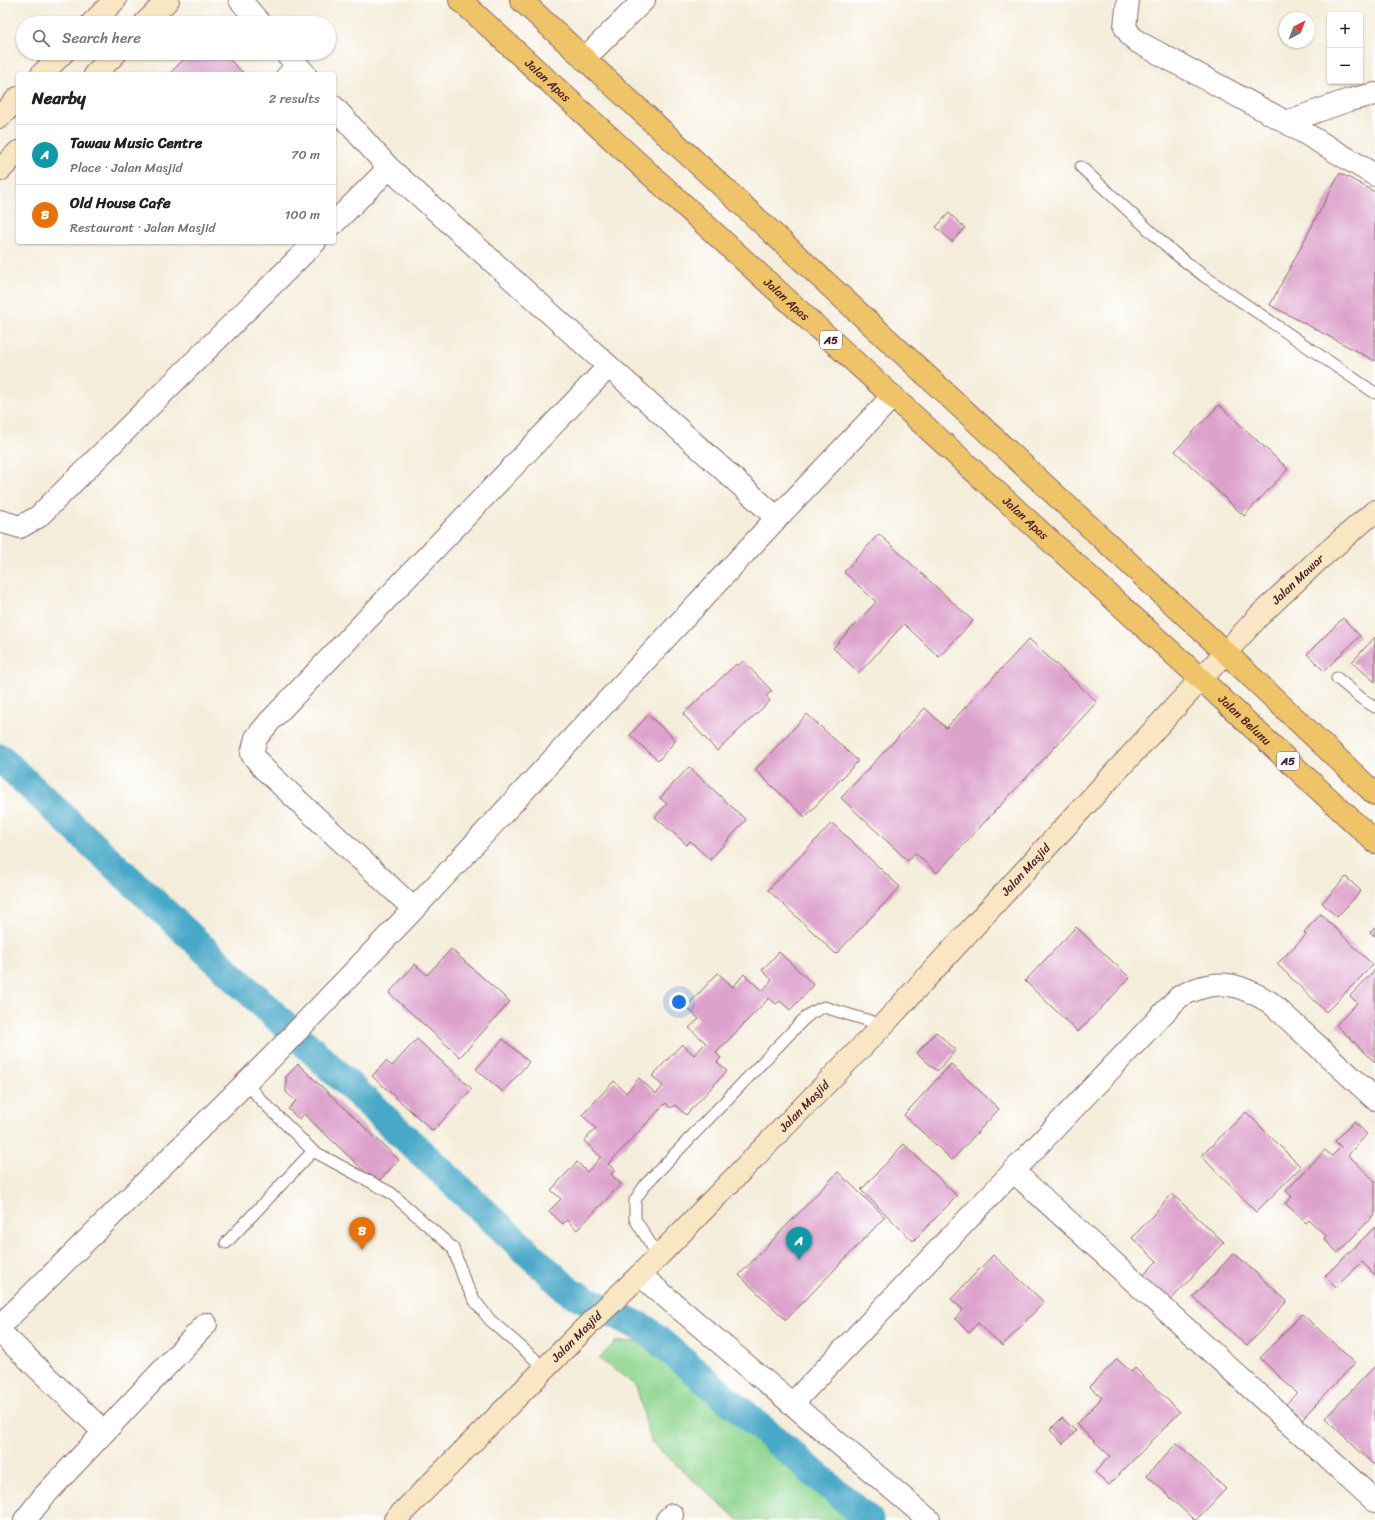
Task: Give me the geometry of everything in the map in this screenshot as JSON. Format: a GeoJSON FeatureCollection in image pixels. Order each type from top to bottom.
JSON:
{"type":"FeatureCollection","features":[{"type":"Feature","properties":{"kind":"highway","name":"Jalan Apas"},"geometry":{"type":"LineString","coordinates":[[460,0],[1202,680]]}},
{"type":"Feature","properties":{"kind":"highway"},"geometry":{"type":"LineString","coordinates":[[521,0],[1226,653],[1375,794]]}},
{"type":"Feature","properties":{"kind":"highway","name":"Jalan Belunu"},"geometry":{"type":"LineString","coordinates":[[1202,680],[1375,842]]}},
{"type":"Feature","properties":{"kind":"street"},"geometry":{"type":"LineString","coordinates":[[99,16],[115,0]]}},
{"type":"Feature","properties":{"kind":"street"},"geometry":{"type":"LineString","coordinates":[[152,16],[168,0]]}},
{"type":"Feature","properties":{"kind":"street"},"geometry":{"type":"LineString","coordinates":[[240,0],[254,16]]}},
{"type":"Feature","properties":{"kind":"street"},"geometry":{"type":"LineString","coordinates":[[584,59],[644,0]]}},
{"type":"Feature","properties":{"kind":"street"},"geometry":{"type":"LineString","coordinates":[[1128,0],[1125,27],[1131,36],[1138,42],[1286,122],[1375,175]]}},
{"type":"Feature","properties":{"kind":"street"},"geometry":{"type":"LineString","coordinates":[[44,72],[56,60]]}},
{"type":"Feature","properties":{"kind":"street"},"geometry":{"type":"LineString","coordinates":[[97,72],[109,60]]}},
{"type":"Feature","properties":{"kind":"street"},"geometry":{"type":"LineString","coordinates":[[1286,122],[1349,100],[1375,94]]}},
{"type":"Feature","properties":{"kind":"street"},"geometry":{"type":"LineString","coordinates":[[0,117],[16,100]]}},
{"type":"Feature","properties":{"kind":"street"},"geometry":{"type":"LineString","coordinates":[[336,109],[389,168],[777,518]]}},
{"type":"Feature","properties":{"kind":"street"},"geometry":{"type":"LineString","coordinates":[[1,168],[16,154]]}},
{"type":"Feature","properties":{"kind":"street"},"geometry":{"type":"LineString","coordinates":[[336,221],[389,168]]}},
{"type":"Feature","properties":{"kind":"street"},"geometry":{"type":"LineString","coordinates":[[0,521],[20,527],[38,517],[313,244]]}},
{"type":"Feature","properties":{"kind":"street"},"geometry":{"type":"LineString","coordinates":[[414,909],[263,768],[252,754],[256,738],[276,715],[608,367]]}},
{"type":"Feature","properties":{"kind":"street"},"geometry":{"type":"LineString","coordinates":[[0,1326],[305,1023],[414,909],[777,518],[893,396]]}},
{"type":"Feature","properties":{"kind":"street","name":"Jalan Mawar"},"geometry":{"type":"LineString","coordinates":[[1202,680],[1259,616],[1317,561],[1375,511]]}},
{"type":"Feature","properties":{"kind":"street","name":"Jalan Masjid"},"geometry":{"type":"LineString","coordinates":[[395,1520],[589,1324],[640,1275],[883,1025],[1202,680]]}},
{"type":"Feature","properties":{"kind":"street"},"geometry":{"type":"LineString","coordinates":[[792,1404],[1179,997],[1194,989],[1216,984],[1234,985],[1252,991],[1271,1003],[1375,1099]]}},
{"type":"Feature","properties":{"kind":"street"},"geometry":{"type":"LineString","coordinates":[[1013,1171],[1375,1501]]}},
{"type":"Feature","properties":{"kind":"street"},"geometry":{"type":"LineString","coordinates":[[640,1275],[929,1520]]}},
{"type":"Feature","properties":{"kind":"street"},"geometry":{"type":"LineString","coordinates":[[25,1520],[44,1496],[206,1324]]}},
{"type":"Feature","properties":{"kind":"street"},"geometry":{"type":"LineString","coordinates":[[0,1332],[104,1432]]}},
{"type":"Feature","properties":{"kind":"lane"},"geometry":{"type":"LineString","coordinates":[[1081,167],[1173,252],[1199,272],[1375,393]]}},
{"type":"Feature","properties":{"kind":"lane"},"geometry":{"type":"LineString","coordinates":[[1337,678],[1362,699],[1375,707]]}},
{"type":"Feature","properties":{"kind":"lane"},"geometry":{"type":"LineString","coordinates":[[658,1256],[635,1219],[635,1200],[646,1185],[803,1020],[811,1012],[824,1007],[883,1025]]}},
{"type":"Feature","properties":{"kind":"lane"},"geometry":{"type":"LineString","coordinates":[[246,1082],[260,1099],[312,1151],[391,1193],[453,1248],[464,1282],[475,1301],[490,1320],[545,1368]]}},
{"type":"Feature","properties":{"kind":"lane"},"geometry":{"type":"LineString","coordinates":[[226,1243],[312,1151]]}},
{"type":"Feature","properties":{"kind":"green space"},"geometry":{"type":"Polygon","coordinates":[[[641,1341],[853,1520],[738,1520],[651,1442],[636,1385],[599,1359],[615,1342],[641,1341]]]}},
{"type":"Feature","properties":{"kind":"building"},"geometry":{"type":"Polygon","coordinates":[[[183,60],[230,60],[242,72],[171,72],[183,60]]]}},
{"type":"Feature","properties":{"kind":"building"},"geometry":{"type":"Polygon","coordinates":[[[1340,173],[1375,192],[1375,361],[1270,305],[1340,173]]]}},
{"type":"Feature","properties":{"kind":"building"},"geometry":{"type":"Polygon","coordinates":[[[949,213],[965,228],[952,242],[936,227],[949,213]]]}},
{"type":"Feature","properties":{"kind":"building"},"geometry":{"type":"Polygon","coordinates":[[[1219,405],[1288,469],[1244,516],[1175,451],[1219,405]]]}},
{"type":"Feature","properties":{"kind":"building"},"geometry":{"type":"Polygon","coordinates":[[[879,534],[973,621],[939,657],[904,624],[859,673],[833,648],[876,602],[844,572],[879,534]]]}},
{"type":"Feature","properties":{"kind":"building"},"geometry":{"type":"Polygon","coordinates":[[[1343,618],[1360,636],[1324,671],[1307,654],[1343,618]]]}},
{"type":"Feature","properties":{"kind":"building"},"geometry":{"type":"Polygon","coordinates":[[[1375,637],[1375,682],[1352,662],[1375,637]]]}},
{"type":"Feature","properties":{"kind":"building"},"geometry":{"type":"Polygon","coordinates":[[[1029,639],[1097,702],[937,873],[915,853],[908,861],[841,798],[925,708],[946,728],[1029,639]]]}},
{"type":"Feature","properties":{"kind":"building"},"geometry":{"type":"Polygon","coordinates":[[[743,661],[772,691],[766,696],[770,701],[717,751],[683,714],[736,664],[738,666],[743,661]]]}},
{"type":"Feature","properties":{"kind":"building"},"geometry":{"type":"Polygon","coordinates":[[[807,714],[858,761],[805,817],[755,770],[807,714]]]}},
{"type":"Feature","properties":{"kind":"building"},"geometry":{"type":"Polygon","coordinates":[[[648,715],[676,740],[658,761],[630,735],[648,715]]]}},
{"type":"Feature","properties":{"kind":"building"},"geometry":{"type":"Polygon","coordinates":[[[689,767],[746,820],[710,860],[690,841],[687,845],[655,817],[667,804],[660,798],[689,767]]]}},
{"type":"Feature","properties":{"kind":"building"},"geometry":{"type":"Polygon","coordinates":[[[832,823],[900,887],[836,954],[768,890],[832,823]]]}},
{"type":"Feature","properties":{"kind":"building"},"geometry":{"type":"Polygon","coordinates":[[[1346,877],[1361,891],[1337,917],[1322,903],[1346,877]]]}},
{"type":"Feature","properties":{"kind":"building"},"geometry":{"type":"Polygon","coordinates":[[[1321,914],[1373,965],[1326,1012],[1277,964],[1306,935],[1304,932],[1321,914]]]}},
{"type":"Feature","properties":{"kind":"building"},"geometry":{"type":"Polygon","coordinates":[[[1076,927],[1130,978],[1078,1032],[1025,981],[1076,927]]]}},
{"type":"Feature","properties":{"kind":"building"},"geometry":{"type":"Polygon","coordinates":[[[1375,927],[1375,936],[1370,932],[1375,927]]]}},
{"type":"Feature","properties":{"kind":"building"},"geometry":{"type":"Polygon","coordinates":[[[451,949],[510,1002],[460,1057],[389,993],[415,964],[427,975],[451,949]]]}},
{"type":"Feature","properties":{"kind":"building"},"geometry":{"type":"Polygon","coordinates":[[[779,952],[814,985],[790,1010],[780,1001],[776,1004],[769,998],[716,1053],[721,1058],[717,1062],[727,1071],[686,1115],[675,1105],[671,1108],[666,1103],[608,1164],[615,1170],[611,1174],[621,1184],[577,1230],[567,1220],[563,1224],[549,1211],[561,1199],[551,1190],[577,1162],[587,1172],[601,1157],[584,1141],[596,1128],[582,1115],[614,1081],[626,1093],[639,1078],[656,1094],[663,1086],[652,1076],[682,1044],[694,1055],[706,1043],[689,1028],[699,1019],[686,1007],[718,973],[733,987],[744,974],[762,991],[772,980],[762,970],[779,952]]]}},
{"type":"Feature","properties":{"kind":"building"},"geometry":{"type":"Polygon","coordinates":[[[1375,970],[1375,1062],[1336,1025],[1357,1003],[1350,996],[1375,970]]]}},
{"type":"Feature","properties":{"kind":"building"},"geometry":{"type":"Polygon","coordinates":[[[936,1032],[956,1050],[937,1071],[917,1053],[936,1032]]]}},
{"type":"Feature","properties":{"kind":"building"},"geometry":{"type":"Polygon","coordinates":[[[417,1039],[472,1089],[433,1131],[372,1076],[386,1061],[392,1066],[417,1039]]]}},
{"type":"Feature","properties":{"kind":"building"},"geometry":{"type":"Polygon","coordinates":[[[503,1039],[529,1062],[503,1092],[476,1069],[503,1039]]]}},
{"type":"Feature","properties":{"kind":"building"},"geometry":{"type":"Polygon","coordinates":[[[298,1064],[399,1160],[377,1183],[304,1114],[299,1119],[288,1109],[296,1101],[286,1092],[286,1077],[298,1064]]]}},
{"type":"Feature","properties":{"kind":"building"},"geometry":{"type":"Polygon","coordinates":[[[951,1064],[999,1109],[952,1160],[904,1115],[951,1064]]]}},
{"type":"Feature","properties":{"kind":"building"},"geometry":{"type":"Polygon","coordinates":[[[1246,1112],[1301,1167],[1256,1212],[1201,1156],[1246,1112]]]}},
{"type":"Feature","properties":{"kind":"building"},"geometry":{"type":"Polygon","coordinates":[[[1354,1122],[1367,1134],[1348,1155],[1375,1181],[1375,1214],[1338,1253],[1324,1239],[1326,1236],[1309,1220],[1306,1223],[1285,1203],[1292,1197],[1286,1191],[1325,1150],[1332,1156],[1341,1147],[1335,1141],[1354,1122]]]}},
{"type":"Feature","properties":{"kind":"building"},"geometry":{"type":"Polygon","coordinates":[[[904,1144],[957,1196],[913,1241],[861,1190],[904,1144]]]}},
{"type":"Feature","properties":{"kind":"building"},"geometry":{"type":"Polygon","coordinates":[[[838,1172],[885,1217],[786,1320],[739,1275],[838,1172]]]}},
{"type":"Feature","properties":{"kind":"building"},"geometry":{"type":"Polygon","coordinates":[[[1172,1194],[1224,1242],[1168,1303],[1141,1278],[1157,1261],[1132,1238],[1172,1194]]]}},
{"type":"Feature","properties":{"kind":"building"},"geometry":{"type":"Polygon","coordinates":[[[1375,1227],[1375,1275],[1362,1262],[1336,1287],[1325,1276],[1375,1227]]]}},
{"type":"Feature","properties":{"kind":"building"},"geometry":{"type":"Polygon","coordinates":[[[1234,1253],[1287,1301],[1247,1346],[1193,1297],[1234,1253]]]}},
{"type":"Feature","properties":{"kind":"building"},"geometry":{"type":"Polygon","coordinates":[[[993,1255],[1044,1302],[1002,1346],[978,1323],[969,1333],[955,1319],[963,1310],[951,1299],[993,1255]]]}},
{"type":"Feature","properties":{"kind":"building"},"geometry":{"type":"Polygon","coordinates":[[[1302,1314],[1355,1363],[1301,1420],[1286,1404],[1297,1393],[1260,1358],[1302,1314]]]}},
{"type":"Feature","properties":{"kind":"building"},"geometry":{"type":"Polygon","coordinates":[[[1117,1359],[1131,1372],[1135,1368],[1180,1412],[1109,1485],[1095,1472],[1110,1456],[1076,1424],[1102,1398],[1090,1387],[1117,1359]]]}},
{"type":"Feature","properties":{"kind":"building"},"geometry":{"type":"Polygon","coordinates":[[[1375,1366],[1375,1464],[1374,1465],[1325,1418],[1375,1366]]]}},
{"type":"Feature","properties":{"kind":"building"},"geometry":{"type":"Polygon","coordinates":[[[1062,1418],[1076,1431],[1063,1444],[1050,1430],[1062,1418]]]}},
{"type":"Feature","properties":{"kind":"building"},"geometry":{"type":"Polygon","coordinates":[[[1177,1443],[1226,1489],[1196,1520],[1194,1520],[1147,1475],[1177,1443]]]}},
{"type":"Feature","properties":{"kind":"waterway"},"geometry":{"type":"LineString","coordinates":[[0,758],[569,1291],[645,1329],[869,1520]]}},
{"type":"Feature","properties":{"kind":"place","name":"Old House Cafe"},"geometry":{"type":"Point","coordinates":[362,1250]}},
{"type":"Feature","properties":{"kind":"place","name":"Tawau Music Centre"},"geometry":{"type":"Point","coordinates":[799,1260]}}]}
